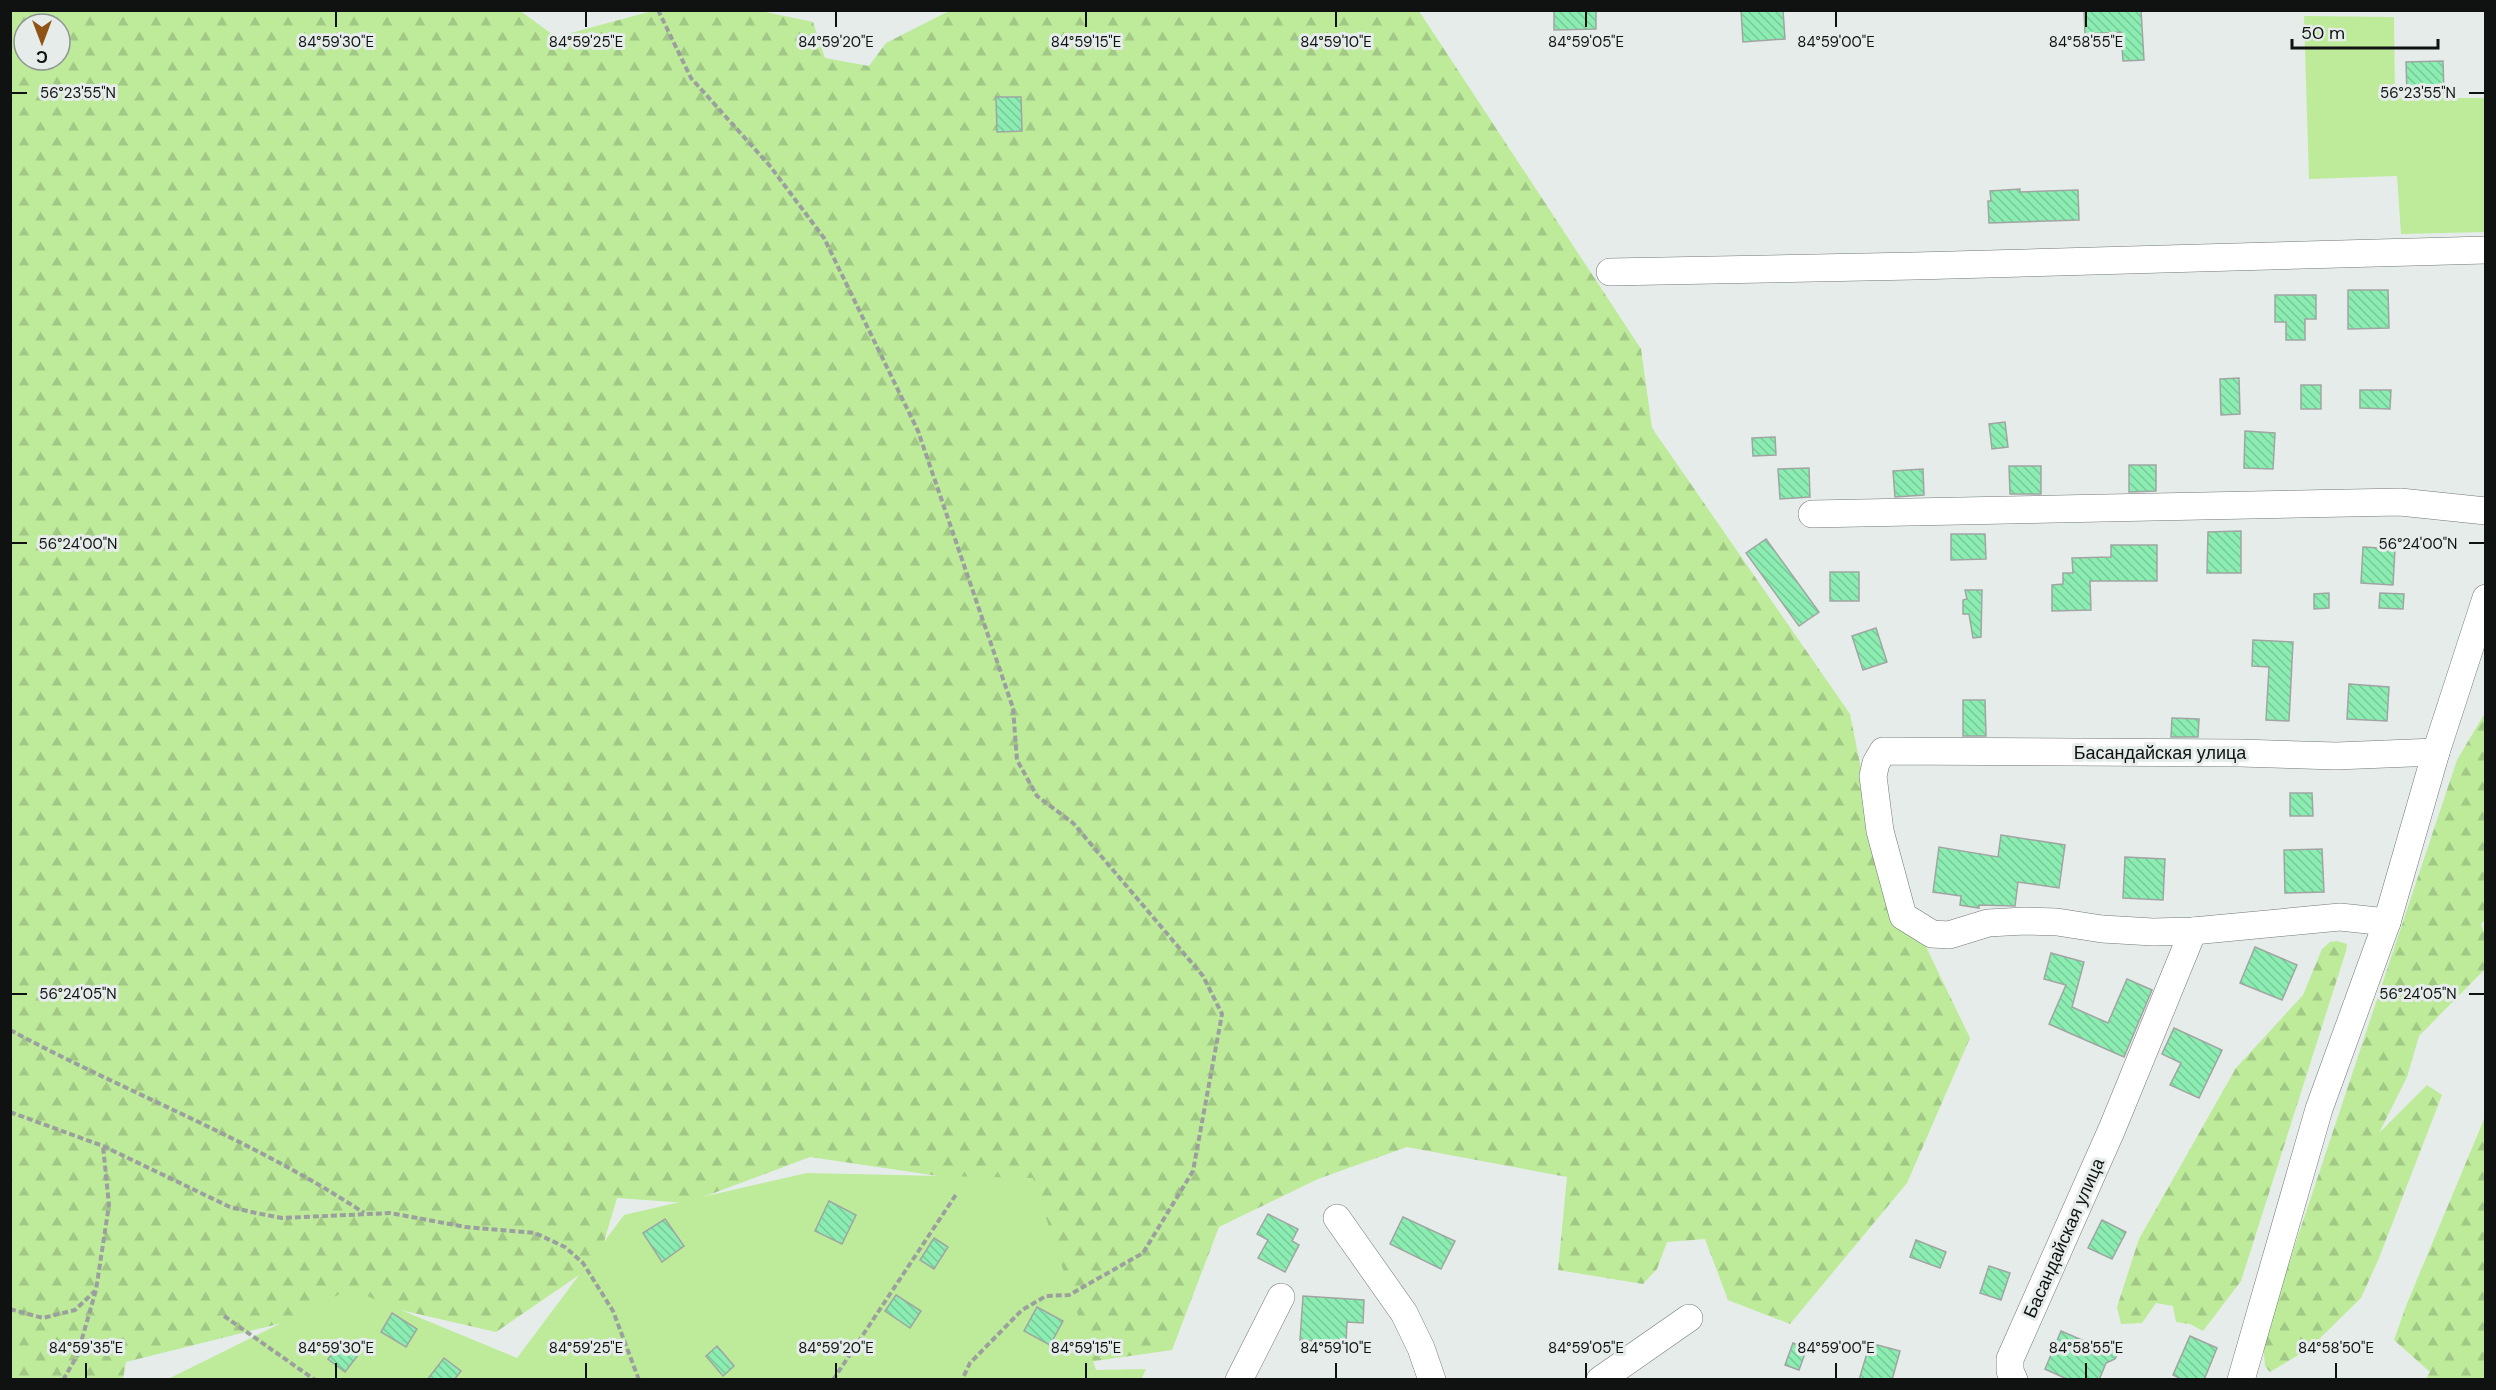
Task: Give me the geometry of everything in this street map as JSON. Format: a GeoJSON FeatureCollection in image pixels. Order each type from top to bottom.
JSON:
{"type":"FeatureCollection","features":[{"type":"Feature","properties":{"kind":"street"},"geometry":{"type":"LineString","coordinates":[[1610,272],[1916,267],[2486,250]]}},
{"type":"Feature","properties":{"kind":"street"},"geometry":{"type":"LineString","coordinates":[[1812,514],[2400,502],[2486,511]]}},
{"type":"Feature","properties":{"kind":"street"},"geometry":{"type":"LineString","coordinates":[[2241,1380],[2319,1108],[2387,922],[2436,752],[2486,598]]}},
{"type":"Feature","properties":{"kind":"street","name":"Басандайская улица"},"geometry":{"type":"LineString","coordinates":[[2014,1380],[2010,1371],[2010,1359],[2112,1129],[2193,931],[2153,932],[2102,929],[2057,922],[2025,921],[1988,923],[1948,935],[1932,934],[1920,928],[1903,916],[1880,831],[1873,776],[1876,763],[1883,751],[2240,753],[2336,756],[2436,752]]}},
{"type":"Feature","properties":{"kind":"street"},"geometry":{"type":"LineString","coordinates":[[2193,931],[2340,917],[2387,922]]}},
{"type":"Feature","properties":{"kind":"street"},"geometry":{"type":"LineString","coordinates":[[1337,1218],[1404,1313],[1421,1348],[1432,1380]]}},
{"type":"Feature","properties":{"kind":"street"},"geometry":{"type":"LineString","coordinates":[[1239,1380],[1281,1297]]}},
{"type":"Feature","properties":{"kind":"street"},"geometry":{"type":"LineString","coordinates":[[1600,1380],[1689,1318]]}},
{"type":"Feature","properties":{"kind":"path"},"geometry":{"type":"LineString","coordinates":[[658,10],[691,78],[770,165],[824,238],[913,420],[1013,708],[1017,760],[1037,796],[1073,823],[1119,877],[1203,976],[1222,1014],[1193,1171],[1143,1253],[1069,1294],[1046,1296],[1022,1310],[970,1363],[962,1380]]}},
{"type":"Feature","properties":{"kind":"path"},"geometry":{"type":"LineString","coordinates":[[10,1030],[63,1059],[249,1148],[340,1197],[364,1213]]}},
{"type":"Feature","properties":{"kind":"path"},"geometry":{"type":"LineString","coordinates":[[10,1112],[103,1146],[230,1207],[282,1218],[390,1213],[466,1227],[535,1233],[565,1247],[583,1263],[613,1311],[639,1380]]}},
{"type":"Feature","properties":{"kind":"path"},"geometry":{"type":"LineString","coordinates":[[63,1380],[77,1356],[96,1290],[109,1205],[103,1146]]}},
{"type":"Feature","properties":{"kind":"path"},"geometry":{"type":"LineString","coordinates":[[833,1380],[957,1193]]}},
{"type":"Feature","properties":{"kind":"path"},"geometry":{"type":"LineString","coordinates":[[10,1309],[43,1318],[75,1310],[96,1290]]}},
{"type":"Feature","properties":{"kind":"path"},"geometry":{"type":"LineString","coordinates":[[224,1316],[315,1380]]}},
{"type":"Feature","properties":{"kind":"green space"},"geometry":{"type":"Polygon","coordinates":[[[519,10],[556,37],[652,11],[761,11],[813,22],[825,58],[869,66],[886,43],[949,11],[1419,11],[1641,349],[1652,428],[1850,714],[1876,843],[1970,1038],[1907,1183],[1790,1324],[1728,1300],[1705,1239],[1667,1242],[1657,1269],[1643,1284],[1558,1270],[1567,1177],[1407,1147],[1318,1179],[1219,1227],[1172,1350],[1067,1365],[1013,1187],[810,1157],[687,1203],[617,1198],[598,1262],[496,1332],[366,1302],[126,1362],[123,1379],[11,1379],[10,11],[519,10]]]}},
{"type":"Feature","properties":{"kind":"green space"},"geometry":{"type":"Polygon","coordinates":[[[2304,16],[2394,17],[2395,98],[2485,98],[2485,232],[2401,234],[2397,176],[2309,179],[2304,16]]]}},
{"type":"Feature","properties":{"kind":"green space"},"geometry":{"type":"Polygon","coordinates":[[[2485,713],[2486,919],[2481,924],[2485,935],[2485,969],[2419,1036],[2407,1077],[2379,1133],[2427,1085],[2442,1095],[2379,1258],[2361,1298],[2310,1348],[2270,1372],[2265,1366],[2263,1341],[2457,760],[2485,713]]]}},
{"type":"Feature","properties":{"kind":"green space"},"geometry":{"type":"Polygon","coordinates":[[[2337,941],[2347,944],[2346,951],[2241,1281],[2203,1331],[2190,1324],[2176,1322],[2173,1306],[2156,1303],[2142,1323],[2121,1324],[2117,1307],[2139,1239],[2236,1068],[2303,995],[2322,949],[2330,942],[2337,941]]]}},
{"type":"Feature","properties":{"kind":"green space"},"geometry":{"type":"Polygon","coordinates":[[[2485,1117],[2485,1379],[2426,1379],[2430,1372],[2394,1340],[2485,1117]]]}},
{"type":"Feature","properties":{"kind":"green space"},"geometry":{"type":"Polygon","coordinates":[[[807,1173],[1033,1178],[1096,1370],[1146,1369],[1141,1380],[166,1380],[350,1289],[517,1358],[624,1215],[807,1173]]]}},
{"type":"Feature","properties":{"kind":"building"},"geometry":{"type":"Polygon","coordinates":[[[1554,10],[1596,10],[1596,29],[1554,30],[1554,10]]]}},
{"type":"Feature","properties":{"kind":"building"},"geometry":{"type":"Polygon","coordinates":[[[1741,10],[1783,10],[1785,39],[1743,42],[1741,10]]]}},
{"type":"Feature","properties":{"kind":"building"},"geometry":{"type":"Polygon","coordinates":[[[2084,10],[2141,10],[2144,60],[2123,61],[2121,32],[2085,34],[2084,10]]]}},
{"type":"Feature","properties":{"kind":"building"},"geometry":{"type":"Polygon","coordinates":[[[2443,61],[2444,93],[2407,94],[2406,62],[2443,61]]]}},
{"type":"Feature","properties":{"kind":"building"},"geometry":{"type":"Polygon","coordinates":[[[996,97],[1021,97],[1022,131],[997,132],[996,97]]]}},
{"type":"Feature","properties":{"kind":"building"},"geometry":{"type":"Polygon","coordinates":[[[2020,189],[2020,192],[2078,190],[2079,220],[1989,223],[1990,191],[2020,189]]]}},
{"type":"Feature","properties":{"kind":"building"},"geometry":{"type":"Polygon","coordinates":[[[2348,290],[2388,290],[2389,328],[2348,329],[2348,290]]]}},
{"type":"Feature","properties":{"kind":"building"},"geometry":{"type":"Polygon","coordinates":[[[2275,295],[2316,295],[2316,319],[2305,319],[2305,340],[2286,340],[2286,322],[2275,322],[2275,295]]]}},
{"type":"Feature","properties":{"kind":"building"},"geometry":{"type":"Polygon","coordinates":[[[2239,378],[2240,414],[2221,415],[2220,379],[2239,378]]]}},
{"type":"Feature","properties":{"kind":"building"},"geometry":{"type":"Polygon","coordinates":[[[2301,385],[2321,385],[2321,409],[2301,409],[2301,385]]]}},
{"type":"Feature","properties":{"kind":"building"},"geometry":{"type":"Polygon","coordinates":[[[2360,390],[2391,390],[2390,409],[2360,408],[2360,390]]]}},
{"type":"Feature","properties":{"kind":"building"},"geometry":{"type":"Polygon","coordinates":[[[2005,422],[2008,447],[1992,449],[1989,424],[2005,422]]]}},
{"type":"Feature","properties":{"kind":"building"},"geometry":{"type":"Polygon","coordinates":[[[2245,431],[2275,433],[2273,469],[2244,468],[2245,431]]]}},
{"type":"Feature","properties":{"kind":"building"},"geometry":{"type":"Polygon","coordinates":[[[1775,437],[1776,455],[1753,456],[1752,438],[1775,437]]]}},
{"type":"Feature","properties":{"kind":"building"},"geometry":{"type":"Polygon","coordinates":[[[2129,465],[2156,465],[2156,491],[2129,492],[2129,465]]]}},
{"type":"Feature","properties":{"kind":"building"},"geometry":{"type":"Polygon","coordinates":[[[2009,466],[2041,466],[2041,494],[2010,494],[2009,466]]]}},
{"type":"Feature","properties":{"kind":"building"},"geometry":{"type":"Polygon","coordinates":[[[1809,468],[1810,497],[1780,499],[1778,469],[1809,468]]]}},
{"type":"Feature","properties":{"kind":"building"},"geometry":{"type":"Polygon","coordinates":[[[1923,469],[1924,495],[1895,497],[1893,471],[1923,469]]]}},
{"type":"Feature","properties":{"kind":"building"},"geometry":{"type":"Polygon","coordinates":[[[2241,531],[2241,573],[2207,573],[2208,532],[2241,531]]]}},
{"type":"Feature","properties":{"kind":"building"},"geometry":{"type":"Polygon","coordinates":[[[1951,534],[1985,534],[1986,559],[1951,560],[1951,534]]]}},
{"type":"Feature","properties":{"kind":"building"},"geometry":{"type":"Polygon","coordinates":[[[1766,539],[1819,612],[1799,626],[1746,553],[1766,539]]]}},
{"type":"Feature","properties":{"kind":"building"},"geometry":{"type":"Polygon","coordinates":[[[2111,545],[2157,545],[2157,581],[2090,581],[2091,610],[2052,611],[2052,585],[2063,584],[2063,573],[2073,573],[2072,558],[2111,557],[2111,545]]]}},
{"type":"Feature","properties":{"kind":"building"},"geometry":{"type":"Polygon","coordinates":[[[2363,547],[2395,549],[2393,585],[2361,583],[2363,547]]]}},
{"type":"Feature","properties":{"kind":"building"},"geometry":{"type":"Polygon","coordinates":[[[1830,572],[1859,572],[1859,601],[1830,601],[1830,572]]]}},
{"type":"Feature","properties":{"kind":"building"},"geometry":{"type":"Polygon","coordinates":[[[1965,590],[1982,590],[1981,637],[1973,638],[1969,614],[1963,614],[1963,600],[1967,599],[1965,590]]]}},
{"type":"Feature","properties":{"kind":"building"},"geometry":{"type":"Polygon","coordinates":[[[2329,593],[2329,608],[2314,609],[2314,594],[2329,593]]]}},
{"type":"Feature","properties":{"kind":"building"},"geometry":{"type":"Polygon","coordinates":[[[2380,593],[2404,594],[2403,609],[2379,608],[2380,593]]]}},
{"type":"Feature","properties":{"kind":"building"},"geometry":{"type":"Polygon","coordinates":[[[1876,628],[1887,662],[1863,670],[1852,636],[1876,628]]]}},
{"type":"Feature","properties":{"kind":"building"},"geometry":{"type":"Polygon","coordinates":[[[2253,640],[2293,642],[2289,721],[2266,720],[2269,667],[2252,666],[2253,640]]]}},
{"type":"Feature","properties":{"kind":"building"},"geometry":{"type":"Polygon","coordinates":[[[2349,684],[2389,687],[2387,721],[2347,719],[2349,684]]]}},
{"type":"Feature","properties":{"kind":"building"},"geometry":{"type":"Polygon","coordinates":[[[1963,700],[1985,700],[1986,736],[1963,736],[1963,700]]]}},
{"type":"Feature","properties":{"kind":"building"},"geometry":{"type":"Polygon","coordinates":[[[2172,718],[2199,719],[2198,737],[2171,737],[2172,718]]]}},
{"type":"Feature","properties":{"kind":"building"},"geometry":{"type":"Polygon","coordinates":[[[2290,793],[2312,793],[2313,816],[2290,816],[2290,793]]]}},
{"type":"Feature","properties":{"kind":"building"},"geometry":{"type":"Polygon","coordinates":[[[2001,835],[2065,845],[2059,888],[2018,882],[2015,906],[1979,905],[1979,908],[1960,905],[1961,896],[1933,892],[1939,847],[1998,857],[2001,835]]]}},
{"type":"Feature","properties":{"kind":"building"},"geometry":{"type":"Polygon","coordinates":[[[2322,849],[2324,892],[2285,893],[2284,850],[2322,849]]]}},
{"type":"Feature","properties":{"kind":"building"},"geometry":{"type":"Polygon","coordinates":[[[2125,857],[2165,859],[2163,900],[2123,898],[2125,857]]]}},
{"type":"Feature","properties":{"kind":"building"},"geometry":{"type":"Polygon","coordinates":[[[2255,947],[2297,965],[2282,1000],[2240,983],[2255,947]]]}},
{"type":"Feature","properties":{"kind":"building"},"geometry":{"type":"Polygon","coordinates":[[[2051,953],[2084,962],[2072,1007],[2108,1023],[2127,979],[2152,990],[2124,1057],[2049,1024],[2066,985],[2044,979],[2051,953]]]}},
{"type":"Feature","properties":{"kind":"building"},"geometry":{"type":"Polygon","coordinates":[[[2174,1028],[2222,1050],[2199,1098],[2170,1085],[2181,1063],[2162,1054],[2174,1028]]]}},
{"type":"Feature","properties":{"kind":"building"},"geometry":{"type":"Polygon","coordinates":[[[829,1201],[856,1215],[842,1244],[815,1231],[829,1201]]]}},
{"type":"Feature","properties":{"kind":"building"},"geometry":{"type":"Polygon","coordinates":[[[1268,1214],[1298,1229],[1292,1241],[1299,1245],[1285,1272],[1258,1258],[1268,1240],[1257,1234],[1268,1214]]]}},
{"type":"Feature","properties":{"kind":"building"},"geometry":{"type":"Polygon","coordinates":[[[1403,1217],[1455,1241],[1441,1269],[1390,1244],[1403,1217]]]}},
{"type":"Feature","properties":{"kind":"building"},"geometry":{"type":"Polygon","coordinates":[[[665,1219],[684,1246],[662,1262],[643,1233],[665,1219]]]}},
{"type":"Feature","properties":{"kind":"building"},"geometry":{"type":"Polygon","coordinates":[[[2102,1220],[2126,1232],[2112,1259],[2088,1248],[2102,1220]]]}},
{"type":"Feature","properties":{"kind":"building"},"geometry":{"type":"Polygon","coordinates":[[[934,1238],[948,1247],[934,1269],[920,1260],[934,1238]]]}},
{"type":"Feature","properties":{"kind":"building"},"geometry":{"type":"Polygon","coordinates":[[[1916,1240],[1946,1252],[1940,1268],[1910,1257],[1916,1240]]]}},
{"type":"Feature","properties":{"kind":"building"},"geometry":{"type":"Polygon","coordinates":[[[1989,1266],[2010,1273],[2001,1300],[1980,1293],[1989,1266]]]}},
{"type":"Feature","properties":{"kind":"building"},"geometry":{"type":"Polygon","coordinates":[[[896,1295],[921,1311],[910,1328],[885,1311],[896,1295]]]}},
{"type":"Feature","properties":{"kind":"building"},"geometry":{"type":"Polygon","coordinates":[[[1303,1296],[1364,1300],[1363,1323],[1347,1322],[1346,1343],[1300,1340],[1303,1296]]]}},
{"type":"Feature","properties":{"kind":"building"},"geometry":{"type":"Polygon","coordinates":[[[1037,1307],[1063,1321],[1050,1345],[1024,1331],[1037,1307]]]}},
{"type":"Feature","properties":{"kind":"building"},"geometry":{"type":"Polygon","coordinates":[[[392,1313],[417,1329],[406,1347],[381,1332],[392,1313]]]}},
{"type":"Feature","properties":{"kind":"building"},"geometry":{"type":"Polygon","coordinates":[[[2061,1331],[2098,1347],[2107,1343],[2114,1346],[2118,1353],[2115,1359],[2106,1363],[2099,1380],[2069,1380],[2045,1369],[2061,1331]]]}},
{"type":"Feature","properties":{"kind":"building"},"geometry":{"type":"Polygon","coordinates":[[[2190,1336],[2217,1348],[2204,1380],[2183,1380],[2173,1375],[2190,1336]]]}},
{"type":"Feature","properties":{"kind":"building"},"geometry":{"type":"Polygon","coordinates":[[[342,1341],[358,1355],[345,1372],[328,1359],[342,1341]]]}},
{"type":"Feature","properties":{"kind":"building"},"geometry":{"type":"Polygon","coordinates":[[[1793,1343],[1807,1348],[1799,1370],[1785,1365],[1793,1343]]]}},
{"type":"Feature","properties":{"kind":"building"},"geometry":{"type":"Polygon","coordinates":[[[1870,1343],[1900,1351],[1892,1380],[1859,1380],[1870,1343]]]}},
{"type":"Feature","properties":{"kind":"building"},"geometry":{"type":"Polygon","coordinates":[[[717,1346],[734,1366],[723,1376],[706,1356],[717,1346]]]}},
{"type":"Feature","properties":{"kind":"building"},"geometry":{"type":"Polygon","coordinates":[[[444,1358],[461,1371],[454,1380],[427,1380],[444,1358]]]}}]}
